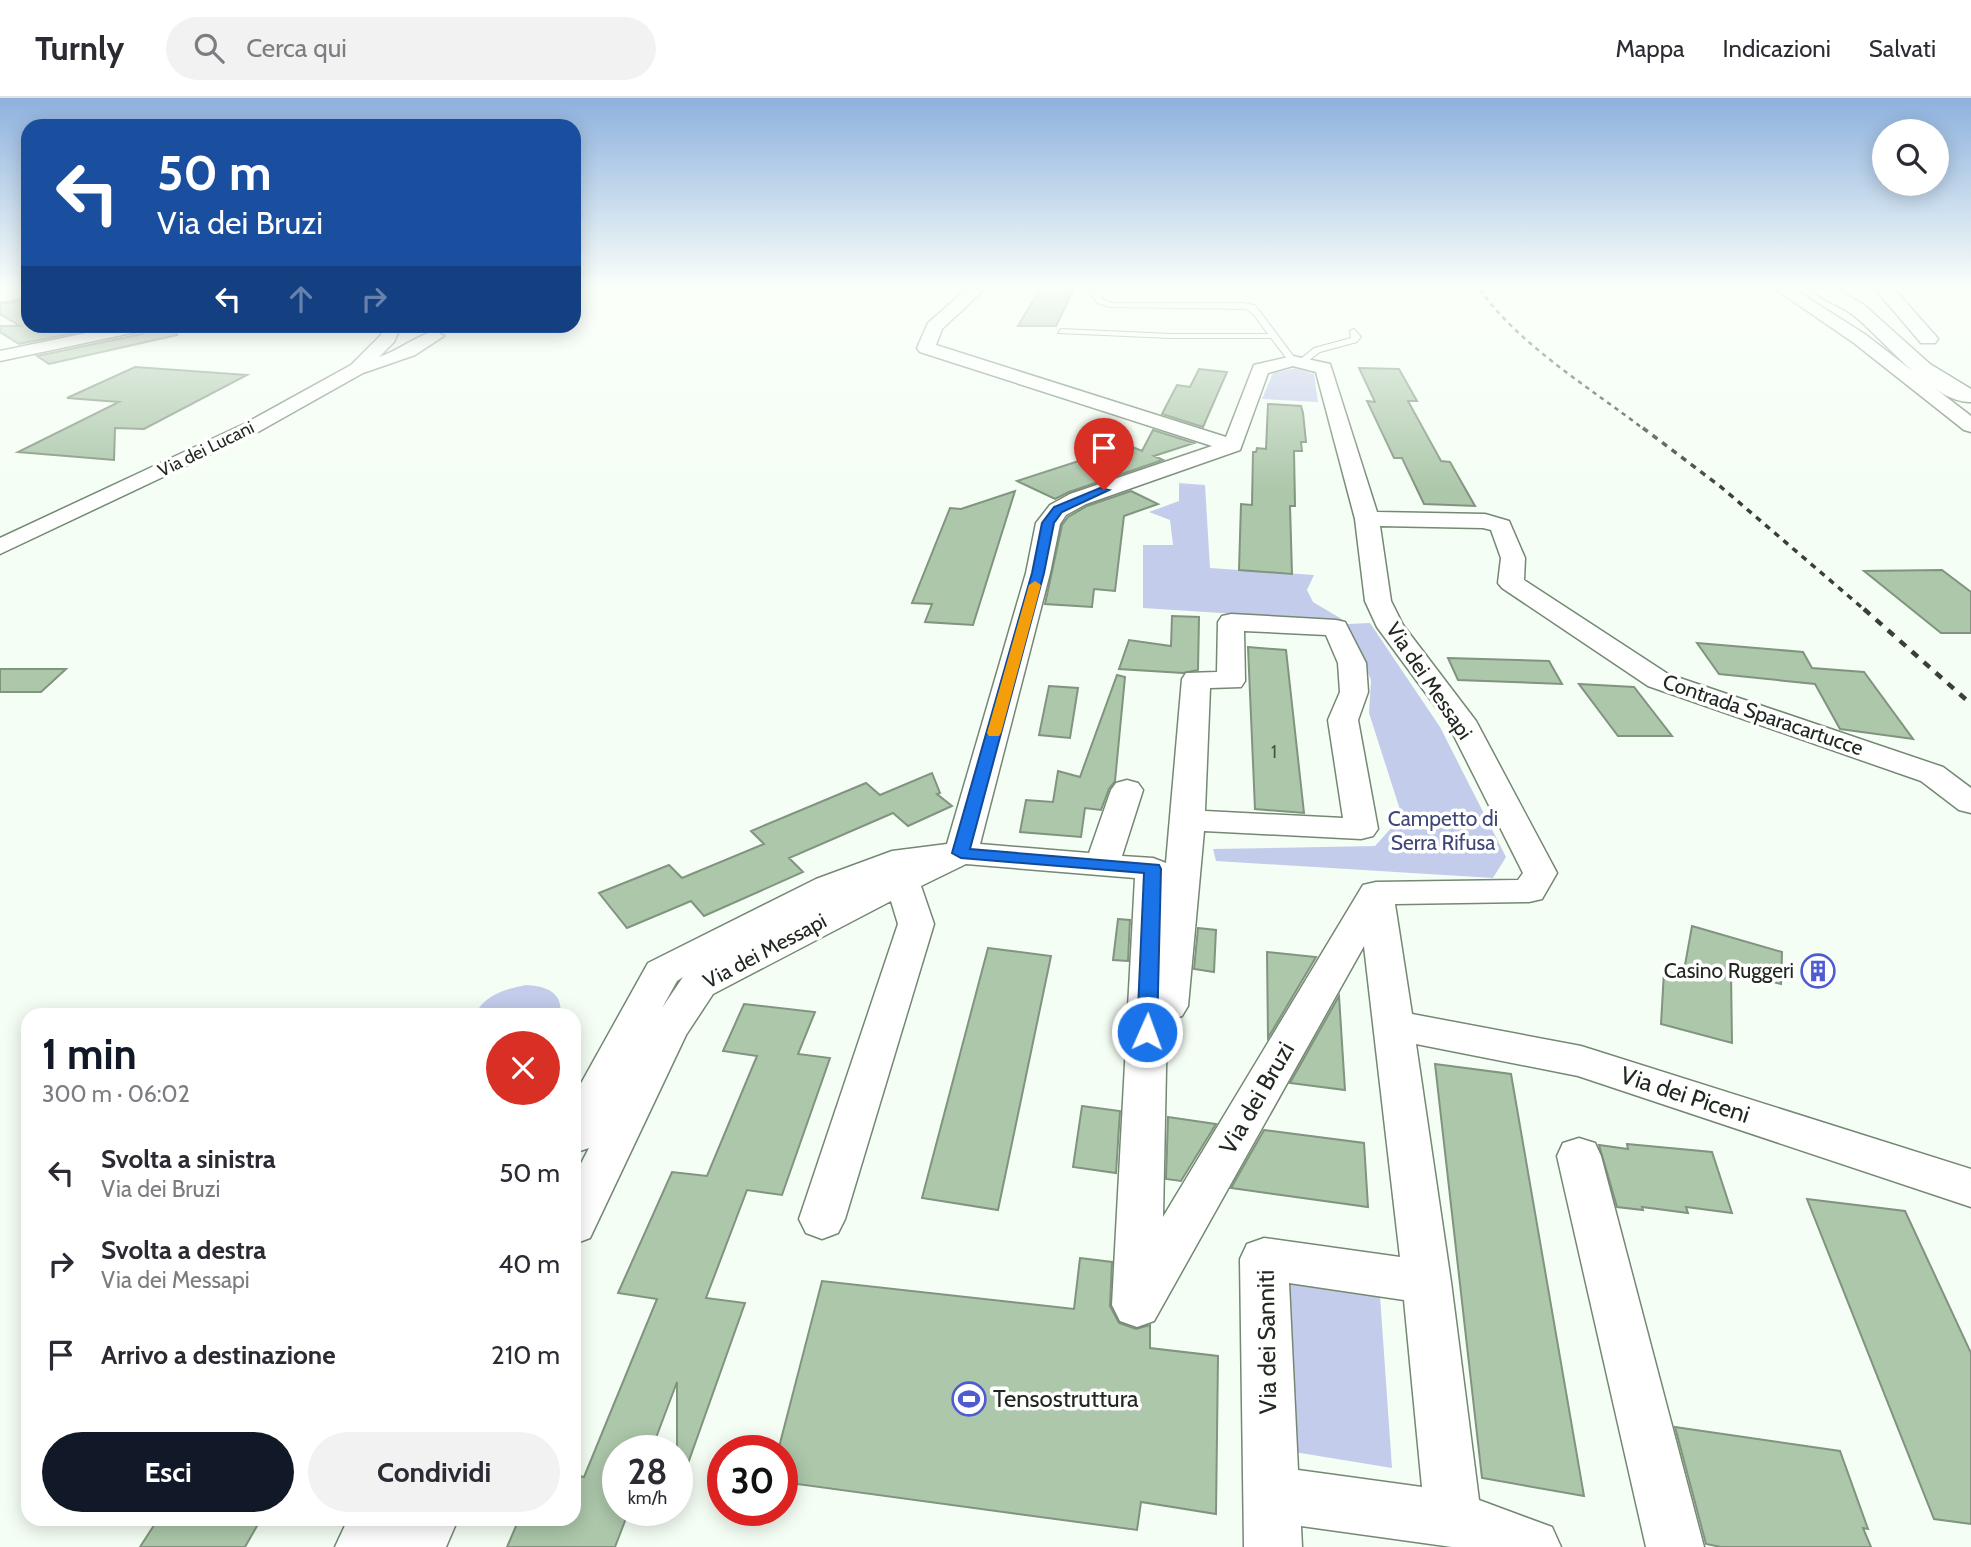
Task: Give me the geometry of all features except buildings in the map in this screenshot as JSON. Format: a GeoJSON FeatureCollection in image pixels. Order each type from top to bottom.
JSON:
{"type":"FeatureCollection","features":[{"type":"Feature","properties":{"kind":"highway"},"geometry":{"type":"LineString","coordinates":[[1911,357],[1941,383],[1969,387]]}},
{"type":"Feature","properties":{"kind":"highway"},"geometry":{"type":"LineString","coordinates":[[1921,357],[1969,387]]}},
{"type":"Feature","properties":{"kind":"street","name":"Via dei Lucani"},"geometry":{"type":"LineString","coordinates":[[0,547],[251,428],[357,369],[369,357]]}},
{"type":"Feature","properties":{"kind":"street"},"geometry":{"type":"LineString","coordinates":[[357,369],[401,357]]}},
{"type":"Feature","properties":{"kind":"street"},"geometry":{"type":"LineString","coordinates":[[953,357],[1233,446]]}},
{"type":"Feature","properties":{"kind":"street"},"geometry":{"type":"LineString","coordinates":[[1882,357],[1971,426]]}},
{"type":"Feature","properties":{"kind":"street"},"geometry":{"type":"LineString","coordinates":[[1233,446],[1260,369],[1297,361]]}},
{"type":"Feature","properties":{"kind":"street","name":"Via dei Messapi"},"geometry":{"type":"LineString","coordinates":[[1297,361],[1324,368],[1367,519],[1378,601],[1390,626],[1461,721],[1540,873],[1529,891],[1376,893]]}},
{"type":"Feature","properties":{"kind":"street"},"geometry":{"type":"LineString","coordinates":[[1137,1305],[1153,869],[961,853],[1038,573],[1048,523],[1058,510],[1078,499],[1233,446]]}},
{"type":"Feature","properties":{"kind":"street","name":"Contrada Sparacartucce"},"geometry":{"type":"LineString","coordinates":[[1367,519],[1485,521],[1501,526],[1513,558],[1511,583],[1658,680],[1932,774],[1971,803]]}},
{"type":"Feature","properties":{"kind":"street"},"geometry":{"type":"LineString","coordinates":[[1137,1305],[1188,820],[1196,679],[1231,681],[1231,622],[1336,628],[1352,663],[1354,692],[1343,719],[1360,829],[1188,820]]}},
{"type":"Feature","properties":{"kind":"street"},"geometry":{"type":"LineString","coordinates":[[1102,865],[1127,790]]}},
{"type":"Feature","properties":{"kind":"street","name":"Via dei Messapi"},"geometry":{"type":"LineString","coordinates":[[600,1113],[668,1031],[699,984],[961,853]]}},
{"type":"Feature","properties":{"kind":"street","name":"Via dei Messapi"},"geometry":{"type":"LineString","coordinates":[[581,1194],[600,1113],[662,972],[829,887],[904,859],[961,853]]}},
{"type":"Feature","properties":{"kind":"street"},"geometry":{"type":"LineString","coordinates":[[822,1219],[916,924],[901,882]]}},
{"type":"Feature","properties":{"kind":"street"},"geometry":{"type":"LineString","coordinates":[[1376,893],[1427,1282],[1453,1520]]}},
{"type":"Feature","properties":{"kind":"street","name":"Via dei Bruzi"},"geometry":{"type":"LineString","coordinates":[[1137,1305],[1376,893]]}},
{"type":"Feature","properties":{"kind":"street","name":"Via dei Piceni"},"geometry":{"type":"LineString","coordinates":[[1393,1025],[1581,1061],[1971,1188]]}},
{"type":"Feature","properties":{"kind":"street"},"geometry":{"type":"LineString","coordinates":[[1579,1156],[1675,1547]]}},
{"type":"Feature","properties":{"kind":"street","name":"Via dei Sanniti"},"geometry":{"type":"LineString","coordinates":[[1272,1520],[1264,1259],[1427,1282]]}},
{"type":"Feature","properties":{"kind":"street"},"geometry":{"type":"LineString","coordinates":[[1272,1520],[1453,1520],[1532,1547]]}},
{"type":"Feature","properties":{"kind":"street"},"geometry":{"type":"LineString","coordinates":[[364,1547],[374,1526]]}},
{"type":"Feature","properties":{"kind":"street"},"geometry":{"type":"LineString","coordinates":[[416,1547],[426,1526]]}},
{"type":"Feature","properties":{"kind":"lane"},"geometry":{"type":"LineString","coordinates":[[1293,357],[1297,361],[1304,357]]}},
{"type":"Feature","properties":{"kind":"green space"},"geometry":{"type":"Polygon","coordinates":[[[1296,368],[1314,374],[1318,402],[1262,399],[1273,373],[1296,368]]]}},
{"type":"Feature","properties":{"kind":"green space"},"geometry":{"type":"Polygon","coordinates":[[[1179,483],[1205,485],[1210,568],[1314,575],[1307,590],[1313,602],[1345,621],[1143,608],[1143,545],[1173,545],[1170,520],[1149,512],[1179,501],[1179,483]]]}},
{"type":"Feature","properties":{"kind":"green space","name":"Campetto di Serra Rifusa"},"geometry":{"type":"Polygon","coordinates":[[[1370,623],[1440,727],[1506,857],[1493,878],[1216,861],[1213,849],[1375,846],[1402,816],[1369,713],[1371,680],[1347,624],[1370,623]]]}},
{"type":"Feature","properties":{"kind":"green space"},"geometry":{"type":"Polygon","coordinates":[[[526,985],[540,987],[556,996],[560,1008],[479,1008],[503,991],[526,985]]]}},
{"type":"Feature","properties":{"kind":"green space"},"geometry":{"type":"Polygon","coordinates":[[[1288,1282],[1380,1296],[1392,1468],[1288,1451],[1288,1282]]]}},
{"type":"Feature","properties":{"kind":"railway"},"geometry":{"type":"LineString","coordinates":[[1546,357],[1645,430]]}},
{"type":"Feature","properties":{"kind":"railway"},"geometry":{"type":"LineString","coordinates":[[1643,428],[1721,487],[1866,611]]}},
{"type":"Feature","properties":{"kind":"railway"},"geometry":{"type":"LineString","coordinates":[[1864,609],[1971,704]]}},
{"type":"Feature","properties":{"kind":"slow traffic"},"geometry":{"type":"LineString","coordinates":[[994,733],[1035,585]]}},
{"type":"Feature","properties":{"kind":"place","name":"Casino Ruggeri"},"geometry":{"type":"Point","coordinates":[1818,971]}},
{"type":"Feature","properties":{"kind":"place","name":"Tensostruttura"},"geometry":{"type":"Point","coordinates":[969,1399]}},
{"type":"Feature","properties":{"kind":"route"},"geometry":{"type":"LineString","coordinates":[[1104,490],[1078,499],[1058,510],[1048,523],[1038,573],[961,853],[1153,869],[1147,1032]]}}]}
